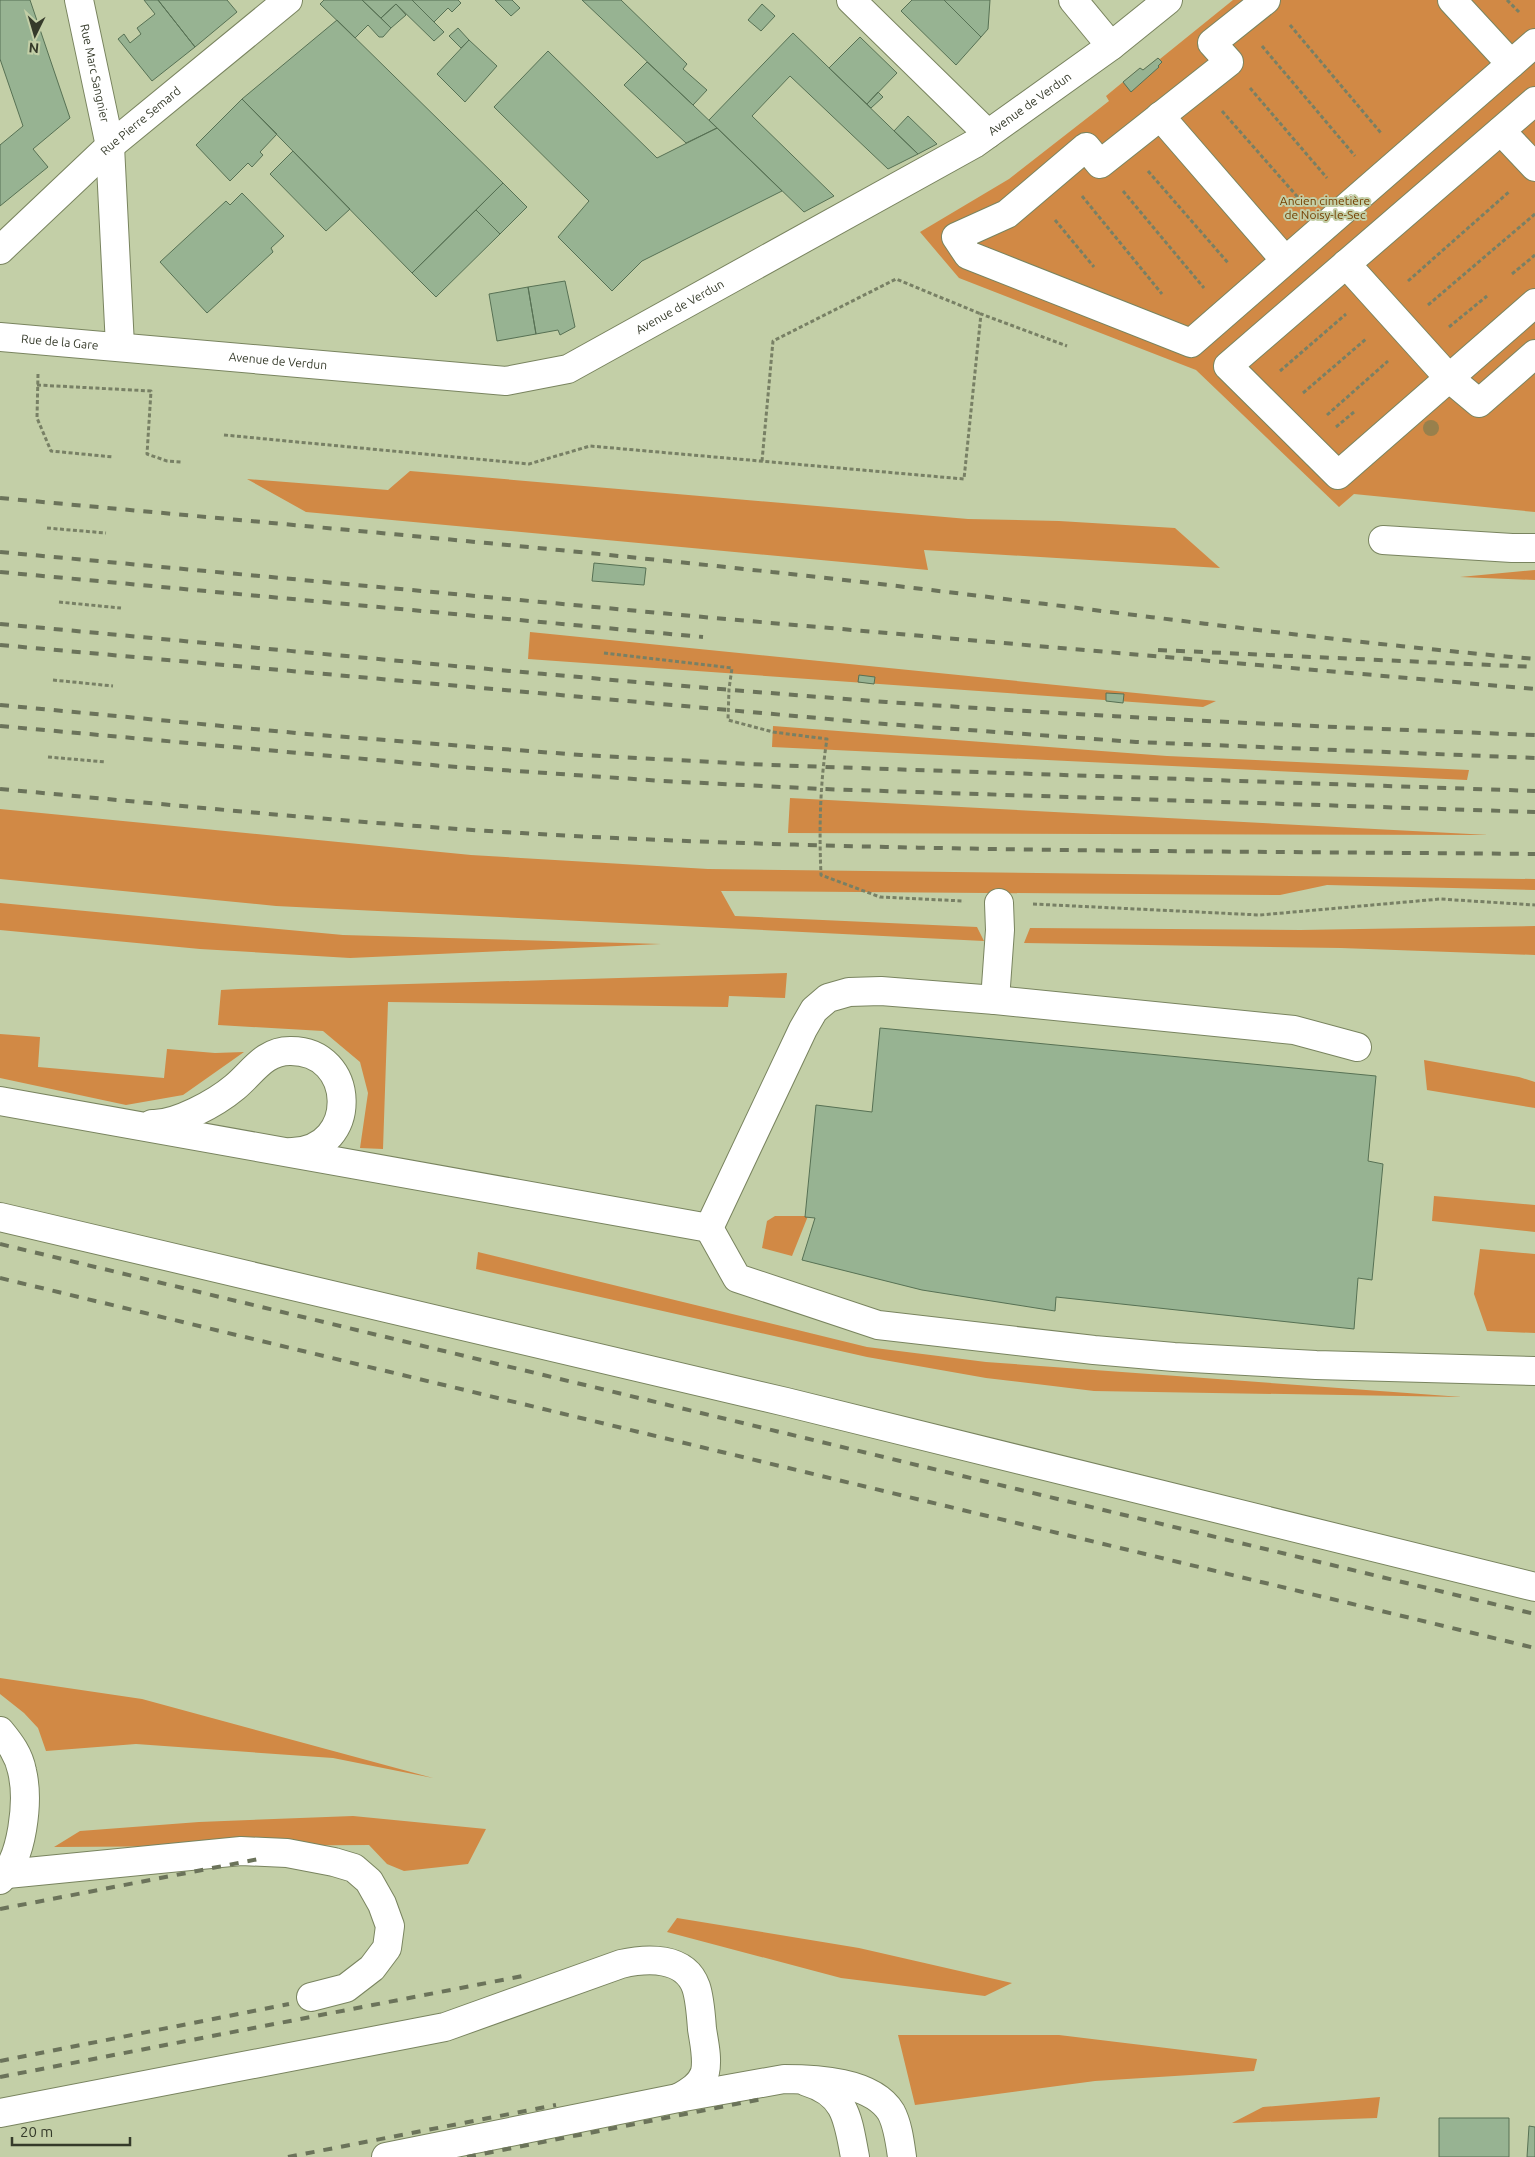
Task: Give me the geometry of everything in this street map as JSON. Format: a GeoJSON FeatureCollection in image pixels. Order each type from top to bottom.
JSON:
{"type":"FeatureCollection","features":[{"type":"Feature","properties":{"kind":"street","name":"Rue Marc Sangnier"},"geometry":{"type":"LineString","coordinates":[[79,0],[110,146],[120,346]]}},
{"type":"Feature","properties":{"kind":"street","name":"Rue Pierre Semard"},"geometry":{"type":"LineString","coordinates":[[0,250],[110,146],[288,0]]}},
{"type":"Feature","properties":{"kind":"street"},"geometry":{"type":"LineString","coordinates":[[851,0],[988,134]]}},
{"type":"Feature","properties":{"kind":"street"},"geometry":{"type":"LineString","coordinates":[[1073,0],[1111,46]]}},
{"type":"Feature","properties":{"kind":"street","name":"Avenue de Verdun"},"geometry":{"type":"LineString","coordinates":[[120,346],[506,381],[568,369],[974,144],[1111,46],[1168,0]]}},
{"type":"Feature","properties":{"kind":"street"},"geometry":{"type":"LineString","coordinates":[[1266,0],[1212,43],[1229,62],[1100,164],[1086,148],[1007,214],[956,237],[968,255],[1191,343],[1535,43]]}},
{"type":"Feature","properties":{"kind":"street"},"geometry":{"type":"LineString","coordinates":[[1452,0],[1511,64]]}},
{"type":"Feature","properties":{"kind":"street"},"geometry":{"type":"LineString","coordinates":[[1535,101],[1228,366],[1338,475],[1535,303]]}},
{"type":"Feature","properties":{"kind":"street"},"geometry":{"type":"LineString","coordinates":[[1160,116],[1285,260]]}},
{"type":"Feature","properties":{"kind":"street"},"geometry":{"type":"LineString","coordinates":[[1501,131],[1526,176]]}},
{"type":"Feature","properties":{"kind":"street"},"geometry":{"type":"LineString","coordinates":[[1346,264],[1449,378],[1480,402],[1535,354]]}},
{"type":"Feature","properties":{"kind":"street","name":"Rue de la Gare"},"geometry":{"type":"LineString","coordinates":[[0,337],[120,346]]}},
{"type":"Feature","properties":{"kind":"street"},"geometry":{"type":"LineString","coordinates":[[1383,540],[1535,548]]}},
{"type":"Feature","properties":{"kind":"street"},"geometry":{"type":"LineString","coordinates":[[995,1000],[1000,930],[999,903]]}},
{"type":"Feature","properties":{"kind":"street"},"geometry":{"type":"LineString","coordinates":[[709,1228],[803,1029],[814,1010],[828,998],[849,992],[882,991],[995,1000],[1294,1030],[1357,1047]]}},
{"type":"Feature","properties":{"kind":"street"},"geometry":{"type":"LineString","coordinates":[[123,1123],[159,1124],[175,1121],[234,1088],[259,1062],[273,1054],[290,1051],[307,1053],[322,1061],[333,1072],[341,1087],[343,1104],[340,1121],[330,1135],[318,1146],[302,1152],[285,1152]]}},
{"type":"Feature","properties":{"kind":"street"},"geometry":{"type":"LineString","coordinates":[[0,1101],[709,1228]]}},
{"type":"Feature","properties":{"kind":"street"},"geometry":{"type":"LineString","coordinates":[[0,1217],[786,1402],[1535,1587]]}},
{"type":"Feature","properties":{"kind":"street"},"geometry":{"type":"LineString","coordinates":[[709,1228],[737,1278],[878,1325],[1094,1350],[1174,1357],[1326,1365],[1535,1371]]}},
{"type":"Feature","properties":{"kind":"street"},"geometry":{"type":"LineString","coordinates":[[0,1731],[11,1744],[23,1771],[22,1824],[17,1852],[3,1877]]}},
{"type":"Feature","properties":{"kind":"street"},"geometry":{"type":"LineString","coordinates":[[3,1877],[241,1851],[287,1853],[354,1868],[369,1881],[382,1904],[390,1926],[387,1948],[372,1968],[346,1988],[311,1998]]}},
{"type":"Feature","properties":{"kind":"street"},"geometry":{"type":"LineString","coordinates":[[0,2113],[445,2027],[622,1964],[650,1959],[675,1965],[685,1971],[696,1987],[702,2026],[705,2071],[701,2081],[692,2090],[678,2098]]}},
{"type":"Feature","properties":{"kind":"street"},"geometry":{"type":"LineString","coordinates":[[796,2079],[818,2086],[833,2095],[842,2105],[855,2157]]}},
{"type":"Feature","properties":{"kind":"street"},"geometry":{"type":"LineString","coordinates":[[386,2157],[678,2098],[796,2079],[836,2081],[848,2084],[885,2105],[894,2118],[902,2157]]}},
{"type":"Feature","properties":{"kind":"path"},"geometry":{"type":"LineString","coordinates":[[1240,20],[1377,181]]}},
{"type":"Feature","properties":{"kind":"path"},"geometry":{"type":"LineString","coordinates":[[1288,23],[1403,158]]}},
{"type":"Feature","properties":{"kind":"path"},"geometry":{"type":"LineString","coordinates":[[1229,62],[1350,205]]}},
{"type":"Feature","properties":{"kind":"path"},"geometry":{"type":"LineString","coordinates":[[1199,84],[1324,227]]}},
{"type":"Feature","properties":{"kind":"path"},"geometry":{"type":"LineString","coordinates":[[1125,144],[1251,290]]}},
{"type":"Feature","properties":{"kind":"path"},"geometry":{"type":"LineString","coordinates":[[1100,164],[1225,313]]}},
{"type":"Feature","properties":{"kind":"path"},"geometry":{"type":"LineString","coordinates":[[1060,169],[1198,337]]}},
{"type":"Feature","properties":{"kind":"path"},"geometry":{"type":"LineString","coordinates":[[1360,323],[1526,176]]}},
{"type":"Feature","properties":{"kind":"path"},"geometry":{"type":"LineString","coordinates":[[1032,192],[1096,269]]}},
{"type":"Feature","properties":{"kind":"path"},"geometry":{"type":"LineString","coordinates":[[1402,326],[1535,214]]}},
{"type":"Feature","properties":{"kind":"path"},"geometry":{"type":"LineString","coordinates":[[1505,280],[1535,255]]}},
{"type":"Feature","properties":{"kind":"path"},"geometry":{"type":"LineString","coordinates":[[762,461],[773,341],[896,279],[981,314],[1067,346]]}},
{"type":"Feature","properties":{"kind":"path"},"geometry":{"type":"LineString","coordinates":[[1423,349],[1490,293]]}},
{"type":"Feature","properties":{"kind":"path"},"geometry":{"type":"LineString","coordinates":[[1254,393],[1350,311],[1371,335],[1278,415]]}},
{"type":"Feature","properties":{"kind":"path"},"geometry":{"type":"LineString","coordinates":[[224,436],[530,464],[590,446],[964,479],[981,314]]}},
{"type":"Feature","properties":{"kind":"path"},"geometry":{"type":"LineString","coordinates":[[42,340],[37,385],[37,418],[51,451],[113,456]]}},
{"type":"Feature","properties":{"kind":"path"},"geometry":{"type":"LineString","coordinates":[[1305,443],[1391,359]]}},
{"type":"Feature","properties":{"kind":"path"},"geometry":{"type":"LineString","coordinates":[[37,385],[151,391],[147,454],[182,462]]}},
{"type":"Feature","properties":{"kind":"path"},"geometry":{"type":"LineString","coordinates":[[1305,443],[1360,406]]}},
{"type":"Feature","properties":{"kind":"path"},"geometry":{"type":"LineString","coordinates":[[47,528],[106,533]]}},
{"type":"Feature","properties":{"kind":"path"},"geometry":{"type":"LineString","coordinates":[[59,602],[121,608]]}},
{"type":"Feature","properties":{"kind":"path"},"geometry":{"type":"LineString","coordinates":[[604,653],[732,668],[728,720],[773,732],[827,739],[823,767],[820,846],[821,875],[880,897],[1260,915],[1440,899],[1535,905]]}},
{"type":"Feature","properties":{"kind":"path"},"geometry":{"type":"LineString","coordinates":[[53,680],[113,686]]}},
{"type":"Feature","properties":{"kind":"path"},"geometry":{"type":"LineString","coordinates":[[48,757],[106,762]]}},
{"type":"Feature","properties":{"kind":"green space","name":"Ancien cimetière de Noisy-le-Sec"},"geometry":{"type":"Polygon","coordinates":[[[1233,0],[1535,0],[1535,512],[1354,494],[1339,507],[1196,370],[959,278],[920,232],[1009,179],[1109,101],[1106,96],[1140,68],[1143,70],[1158,58],[1160,59],[1233,0]]]}},
{"type":"Feature","properties":{"kind":"green space"},"geometry":{"type":"Polygon","coordinates":[[[410,471],[968,519],[1059,521],[1175,528],[1220,568],[924,550],[928,570],[306,512],[247,479],[388,490],[410,471]]]}},
{"type":"Feature","properties":{"kind":"green space"},"geometry":{"type":"Polygon","coordinates":[[[1535,570],[1535,580],[1460,577],[1535,570]]]}},
{"type":"Feature","properties":{"kind":"green space"},"geometry":{"type":"Polygon","coordinates":[[[530,632],[1216,701],[1203,707],[528,659],[530,632]]]}},
{"type":"Feature","properties":{"kind":"green space"},"geometry":{"type":"Polygon","coordinates":[[[773,726],[1167,756],[1469,770],[1467,780],[772,747],[773,726]]]}},
{"type":"Feature","properties":{"kind":"green space"},"geometry":{"type":"Polygon","coordinates":[[[790,798],[1489,835],[788,833],[790,798]]]}},
{"type":"Feature","properties":{"kind":"green space"},"geometry":{"type":"Polygon","coordinates":[[[0,809],[471,855],[708,869],[1535,879],[1535,890],[1327,885],[1280,895],[721,891],[735,916],[977,927],[984,941],[276,906],[0,879],[0,809]]]}},
{"type":"Feature","properties":{"kind":"green space"},"geometry":{"type":"Polygon","coordinates":[[[0,903],[343,935],[661,944],[350,958],[200,949],[0,930],[0,903]]]}},
{"type":"Feature","properties":{"kind":"green space"},"geometry":{"type":"Polygon","coordinates":[[[1535,926],[1535,955],[1341,948],[1024,943],[1030,928],[1300,930],[1535,926]]]}},
{"type":"Feature","properties":{"kind":"green space"},"geometry":{"type":"Polygon","coordinates":[[[787,973],[785,998],[729,996],[728,1007],[388,1002],[383,1149],[360,1148],[368,1093],[360,1062],[323,1031],[218,1025],[221,990],[787,973]]]}},
{"type":"Feature","properties":{"kind":"green space"},"geometry":{"type":"Polygon","coordinates":[[[0,1034],[40,1037],[38,1067],[164,1078],[167,1049],[215,1053],[244,1052],[183,1095],[126,1105],[0,1078],[0,1034]]]}},
{"type":"Feature","properties":{"kind":"green space"},"geometry":{"type":"Polygon","coordinates":[[[1424,1060],[1519,1077],[1535,1082],[1535,1108],[1427,1090],[1424,1060]]]}},
{"type":"Feature","properties":{"kind":"green space"},"geometry":{"type":"Polygon","coordinates":[[[1434,1196],[1535,1205],[1535,1232],[1432,1221],[1434,1196]]]}},
{"type":"Feature","properties":{"kind":"green space"},"geometry":{"type":"Polygon","coordinates":[[[775,1216],[808,1216],[792,1256],[762,1248],[767,1221],[775,1216]]]}},
{"type":"Feature","properties":{"kind":"green space"},"geometry":{"type":"Polygon","coordinates":[[[1480,1249],[1535,1254],[1535,1333],[1487,1331],[1474,1294],[1480,1249]]]}},
{"type":"Feature","properties":{"kind":"green space"},"geometry":{"type":"Polygon","coordinates":[[[478,1252],[867,1347],[986,1362],[1462,1397],[1094,1391],[986,1378],[867,1357],[476,1269],[478,1252]]]}},
{"type":"Feature","properties":{"kind":"green space"},"geometry":{"type":"Polygon","coordinates":[[[0,1678],[142,1699],[433,1778],[333,1758],[136,1744],[46,1751],[38,1728],[24,1713],[0,1694],[0,1678]]]}},
{"type":"Feature","properties":{"kind":"green space"},"geometry":{"type":"Polygon","coordinates":[[[353,1816],[486,1829],[468,1864],[404,1871],[387,1864],[369,1845],[54,1847],[80,1831],[199,1822],[353,1816]]]}},
{"type":"Feature","properties":{"kind":"green space"},"geometry":{"type":"Polygon","coordinates":[[[677,1918],[859,1948],[1012,1983],[985,1996],[841,1978],[667,1932],[677,1918]]]}},
{"type":"Feature","properties":{"kind":"green space"},"geometry":{"type":"Polygon","coordinates":[[[898,2035],[1059,2035],[1257,2059],[1254,2071],[1095,2081],[915,2105],[898,2035]]]}},
{"type":"Feature","properties":{"kind":"green space"},"geometry":{"type":"Polygon","coordinates":[[[1380,2097],[1377,2118],[1232,2123],[1263,2107],[1380,2097]]]}},
{"type":"Feature","properties":{"kind":"building"},"geometry":{"type":"Polygon","coordinates":[[[0,0],[30,0],[70,118],[33,149],[48,167],[0,206],[0,145],[23,126],[0,59],[0,0]]]}},
{"type":"Feature","properties":{"kind":"building"},"geometry":{"type":"Polygon","coordinates":[[[144,0],[158,0],[195,47],[152,81],[118,39],[124,34],[130,43],[141,34],[137,28],[155,14],[144,0]]]}},
{"type":"Feature","properties":{"kind":"building"},"geometry":{"type":"Polygon","coordinates":[[[158,0],[227,0],[237,12],[195,47],[158,0]]]}},
{"type":"Feature","properties":{"kind":"building"},"geometry":{"type":"Polygon","coordinates":[[[324,0],[362,0],[391,28],[383,37],[379,37],[368,25],[355,38],[320,4],[324,0]]]}},
{"type":"Feature","properties":{"kind":"building"},"geometry":{"type":"Polygon","coordinates":[[[362,0],[412,0],[444,32],[434,41],[396,4],[381,18],[362,0]]]}},
{"type":"Feature","properties":{"kind":"building"},"geometry":{"type":"Polygon","coordinates":[[[412,0],[458,0],[461,3],[452,12],[448,8],[434,22],[412,0]]]}},
{"type":"Feature","properties":{"kind":"building"},"geometry":{"type":"Polygon","coordinates":[[[495,0],[512,0],[520,8],[511,16],[495,0]]]}},
{"type":"Feature","properties":{"kind":"building"},"geometry":{"type":"Polygon","coordinates":[[[582,0],[621,0],[687,64],[683,69],[707,90],[693,105],[582,0]]]}},
{"type":"Feature","properties":{"kind":"building"},"geometry":{"type":"Polygon","coordinates":[[[912,0],[944,0],[981,37],[956,65],[901,11],[912,0]]]}},
{"type":"Feature","properties":{"kind":"building"},"geometry":{"type":"Polygon","coordinates":[[[944,0],[990,0],[988,29],[981,37],[944,0]]]}},
{"type":"Feature","properties":{"kind":"building"},"geometry":{"type":"Polygon","coordinates":[[[396,4],[406,15],[391,28],[381,18],[396,4]]]}},
{"type":"Feature","properties":{"kind":"building"},"geometry":{"type":"Polygon","coordinates":[[[762,4],[775,16],[761,31],[748,20],[762,4]]]}},
{"type":"Feature","properties":{"kind":"building"},"geometry":{"type":"Polygon","coordinates":[[[337,20],[503,183],[412,273],[242,99],[337,20]]]}},
{"type":"Feature","properties":{"kind":"building"},"geometry":{"type":"Polygon","coordinates":[[[458,28],[469,40],[461,48],[449,36],[458,28]]]}},
{"type":"Feature","properties":{"kind":"building"},"geometry":{"type":"Polygon","coordinates":[[[793,33],[918,154],[888,169],[790,76],[752,116],[834,196],[804,212],[709,120],[793,33]]]}},
{"type":"Feature","properties":{"kind":"building"},"geometry":{"type":"Polygon","coordinates":[[[860,37],[897,73],[867,104],[829,68],[860,37]]]}},
{"type":"Feature","properties":{"kind":"building"},"geometry":{"type":"Polygon","coordinates":[[[469,40],[497,66],[465,102],[437,74],[469,40]]]}},
{"type":"Feature","properties":{"kind":"building"},"geometry":{"type":"Polygon","coordinates":[[[548,51],[657,158],[717,128],[782,191],[642,261],[612,291],[558,237],[589,201],[494,107],[548,51]]]}},
{"type":"Feature","properties":{"kind":"building"},"geometry":{"type":"Polygon","coordinates":[[[1158,58],[1162,62],[1159,67],[1131,92],[1123,82],[1140,68],[1143,70],[1158,58]]]}},
{"type":"Feature","properties":{"kind":"building"},"geometry":{"type":"Polygon","coordinates":[[[647,62],[717,128],[686,143],[624,85],[647,62]]]}},
{"type":"Feature","properties":{"kind":"building"},"geometry":{"type":"Polygon","coordinates":[[[878,92],[883,97],[871,108],[867,104],[878,92]]]}},
{"type":"Feature","properties":{"kind":"building"},"geometry":{"type":"Polygon","coordinates":[[[242,99],[277,134],[260,152],[263,155],[252,167],[248,163],[230,181],[196,145],[242,99]]]}},
{"type":"Feature","properties":{"kind":"building"},"geometry":{"type":"Polygon","coordinates":[[[908,116],[937,144],[918,154],[894,131],[908,116]]]}},
{"type":"Feature","properties":{"kind":"building"},"geometry":{"type":"Polygon","coordinates":[[[293,151],[350,209],[326,231],[270,174],[293,151]]]}},
{"type":"Feature","properties":{"kind":"building"},"geometry":{"type":"Polygon","coordinates":[[[503,183],[527,207],[500,234],[476,210],[503,183]]]}},
{"type":"Feature","properties":{"kind":"building"},"geometry":{"type":"Polygon","coordinates":[[[242,193],[284,236],[271,248],[273,252],[207,313],[160,262],[226,201],[230,205],[242,193]]]}},
{"type":"Feature","properties":{"kind":"building"},"geometry":{"type":"Polygon","coordinates":[[[476,210],[500,234],[436,297],[412,273],[476,210]]]}},
{"type":"Feature","properties":{"kind":"building"},"geometry":{"type":"Polygon","coordinates":[[[565,281],[575,327],[560,335],[558,330],[536,334],[528,287],[565,281]]]}},
{"type":"Feature","properties":{"kind":"building"},"geometry":{"type":"Polygon","coordinates":[[[528,287],[536,334],[497,341],[489,294],[528,287]]]}},
{"type":"Feature","properties":{"kind":"building"},"geometry":{"type":"Polygon","coordinates":[[[594,563],[646,568],[644,585],[592,581],[594,563]]]}},
{"type":"Feature","properties":{"kind":"building"},"geometry":{"type":"Polygon","coordinates":[[[859,675],[875,677],[874,684],[858,682],[859,675]]]}},
{"type":"Feature","properties":{"kind":"building"},"geometry":{"type":"Polygon","coordinates":[[[1106,693],[1124,694],[1123,703],[1106,701],[1106,693]]]}},
{"type":"Feature","properties":{"kind":"building"},"geometry":{"type":"Polygon","coordinates":[[[880,1028],[1376,1076],[1368,1161],[1383,1164],[1372,1280],[1358,1278],[1354,1329],[1056,1297],[1055,1311],[922,1290],[802,1260],[815,1218],[805,1217],[816,1105],[872,1112],[880,1028]]]}},
{"type":"Feature","properties":{"kind":"building"},"geometry":{"type":"Polygon","coordinates":[[[1439,2118],[1509,2118],[1509,2157],[1439,2157],[1439,2118]]]}},
{"type":"Feature","properties":{"kind":"building"},"geometry":{"type":"Polygon","coordinates":[[[1529,2126],[1535,2127],[1535,2157],[1527,2157],[1529,2126]]]}},
{"type":"Feature","properties":{"kind":"railway"},"geometry":{"type":"LineString","coordinates":[[0,498],[676,562],[1344,640],[1535,659]]}},
{"type":"Feature","properties":{"kind":"railway"},"geometry":{"type":"LineString","coordinates":[[0,552],[714,618],[1535,689]]}},
{"type":"Feature","properties":{"kind":"railway"},"geometry":{"type":"LineString","coordinates":[[0,572],[703,637]]}},
{"type":"Feature","properties":{"kind":"railway"},"geometry":{"type":"LineString","coordinates":[[0,624],[553,675],[886,702],[1210,721],[1535,735]]}},
{"type":"Feature","properties":{"kind":"railway"},"geometry":{"type":"LineString","coordinates":[[0,645],[885,724],[1136,742],[1535,758]]}},
{"type":"Feature","properties":{"kind":"railway"},"geometry":{"type":"LineString","coordinates":[[1158,650],[1535,667]]}},
{"type":"Feature","properties":{"kind":"railway"},"geometry":{"type":"LineString","coordinates":[[0,705],[307,734],[581,755],[770,765],[1535,791]]}},
{"type":"Feature","properties":{"kind":"railway"},"geometry":{"type":"LineString","coordinates":[[0,726],[443,766],[663,781],[822,789],[1535,812]]}},
{"type":"Feature","properties":{"kind":"railway"},"geometry":{"type":"LineString","coordinates":[[0,789],[385,824],[539,834],[731,843],[961,848],[1535,854]]}},
{"type":"Feature","properties":{"kind":"railway"},"geometry":{"type":"LineString","coordinates":[[0,1244],[1535,1614]]}},
{"type":"Feature","properties":{"kind":"railway"},"geometry":{"type":"LineString","coordinates":[[0,1278],[1535,1648]]}},
{"type":"Feature","properties":{"kind":"railway"},"geometry":{"type":"LineString","coordinates":[[0,1909],[259,1859]]}},
{"type":"Feature","properties":{"kind":"railway"},"geometry":{"type":"LineString","coordinates":[[0,2077],[528,1975]]}},
{"type":"Feature","properties":{"kind":"railway"},"geometry":{"type":"LineString","coordinates":[[0,2061],[289,2004]]}},
{"type":"Feature","properties":{"kind":"railway"},"geometry":{"type":"LineString","coordinates":[[467,2157],[767,2098]]}},
{"type":"Feature","properties":{"kind":"railway"},"geometry":{"type":"LineString","coordinates":[[288,2157],[556,2105]]}}]}
